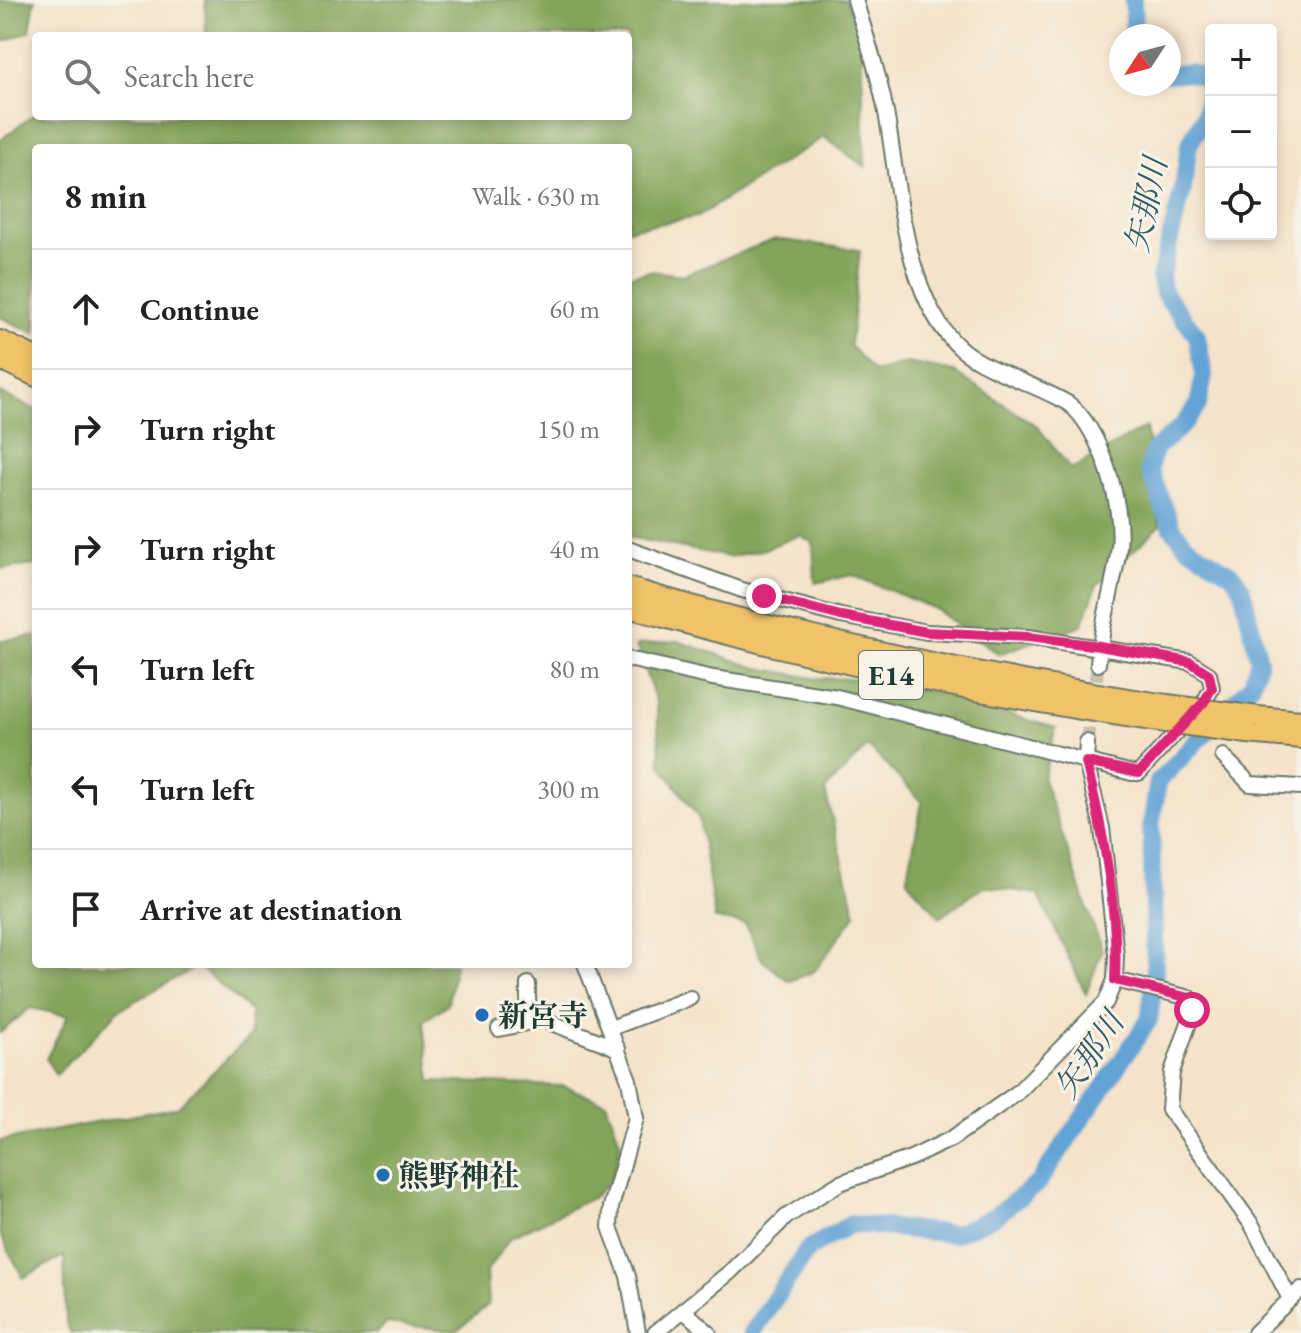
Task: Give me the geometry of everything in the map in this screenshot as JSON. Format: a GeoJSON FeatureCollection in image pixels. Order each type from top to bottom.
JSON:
{"type":"FeatureCollection","features":[{"type":"Feature","properties":{"kind":"highway"},"geometry":{"type":"LineString","coordinates":[[0,341],[32,356]]}},
{"type":"Feature","properties":{"kind":"highway"},"geometry":{"type":"LineString","coordinates":[[0,359],[32,374]]}},
{"type":"Feature","properties":{"kind":"highway","name":"E14"},"geometry":{"type":"LineString","coordinates":[[632,589],[727,617],[890,656],[1163,713]]}},
{"type":"Feature","properties":{"kind":"highway","name":"E14"},"geometry":{"type":"LineString","coordinates":[[632,608],[886,674],[1035,703],[1163,713],[1253,725],[1301,738]]}},
{"type":"Feature","properties":{"kind":"highway","name":"E14"},"geometry":{"type":"LineString","coordinates":[[1253,725],[1301,721]]}},
{"type":"Feature","properties":{"kind":"street"},"geometry":{"type":"LineString","coordinates":[[855,0],[879,81],[894,171],[916,269],[930,308],[962,350],[1069,404],[1088,423],[1107,469],[1119,541],[1098,664]]}},
{"type":"Feature","properties":{"kind":"street"},"geometry":{"type":"LineString","coordinates":[[632,550],[742,590],[855,619],[927,632],[1028,637],[1099,646],[1190,662],[1209,674],[1212,688],[1139,773],[837,697],[713,678],[632,660]]}},
{"type":"Feature","properties":{"kind":"street"},"geometry":{"type":"LineString","coordinates":[[655,1333],[730,1272],[786,1217],[840,1183],[911,1158],[951,1139],[1017,1093],[1041,1071],[1065,1041],[1094,1017],[1121,982],[1102,828],[1086,762],[1087,742]]}},
{"type":"Feature","properties":{"kind":"street"},"geometry":{"type":"LineString","coordinates":[[1223,756],[1250,784],[1301,787]]}},
{"type":"Feature","properties":{"kind":"street"},"geometry":{"type":"LineString","coordinates":[[587,968],[618,1049],[636,1118],[611,1207],[610,1227],[628,1276],[638,1333]]}},
{"type":"Feature","properties":{"kind":"street"},"geometry":{"type":"LineString","coordinates":[[1121,982],[1190,998],[1192,1014],[1172,1072],[1169,1109],[1252,1225],[1296,1294],[1255,1333]]}},
{"type":"Feature","properties":{"kind":"street"},"geometry":{"type":"LineString","coordinates":[[528,984],[530,1009],[540,1020]]}},
{"type":"Feature","properties":{"kind":"street"},"geometry":{"type":"LineString","coordinates":[[611,1028],[690,998]]}},
{"type":"Feature","properties":{"kind":"street"},"geometry":{"type":"LineString","coordinates":[[499,1029],[540,1020],[571,1028],[618,1049]]}},
{"type":"Feature","properties":{"kind":"street"},"geometry":{"type":"LineString","coordinates":[[683,1310],[709,1333]]}},
{"type":"Feature","properties":{"kind":"green space"},"geometry":{"type":"Polygon","coordinates":[[[0,0],[35,0],[30,31],[0,43],[0,0]]]}},
{"type":"Feature","properties":{"kind":"green space"},"geometry":{"type":"Polygon","coordinates":[[[205,0],[846,0],[861,35],[865,167],[824,137],[697,217],[632,228],[632,144],[32,144],[32,332],[0,317],[0,140],[32,116],[32,120],[632,120],[632,32],[206,32],[205,0]]]}},
{"type":"Feature","properties":{"kind":"green space"},"geometry":{"type":"Polygon","coordinates":[[[775,239],[860,250],[850,346],[874,372],[908,363],[954,372],[1037,426],[1071,469],[1146,427],[1160,526],[1097,585],[1082,625],[999,654],[935,609],[852,575],[815,583],[813,543],[800,535],[762,550],[729,557],[632,538],[632,275],[650,271],[683,275],[775,239]]]}},
{"type":"Feature","properties":{"kind":"green space"},"geometry":{"type":"Polygon","coordinates":[[[0,393],[32,408],[32,565],[0,569],[0,393]]]}},
{"type":"Feature","properties":{"kind":"green space"},"geometry":{"type":"Polygon","coordinates":[[[32,636],[32,968],[194,968],[119,1010],[56,1075],[46,1059],[68,1016],[30,1008],[0,1033],[0,641],[32,636]]]}},
{"type":"Feature","properties":{"kind":"green space"},"geometry":{"type":"Polygon","coordinates":[[[678,641],[754,667],[813,678],[887,679],[1056,728],[1043,779],[1102,951],[1086,994],[1038,894],[985,886],[940,917],[907,880],[922,802],[868,746],[825,790],[856,914],[814,972],[789,981],[762,960],[745,924],[715,919],[699,819],[661,765],[656,702],[636,645],[678,641]]]}},
{"type":"Feature","properties":{"kind":"green space"},"geometry":{"type":"Polygon","coordinates":[[[200,968],[454,968],[448,1004],[424,1021],[431,1081],[563,1086],[606,1102],[621,1144],[611,1181],[592,1198],[511,1237],[486,1272],[488,1305],[456,1331],[387,1323],[376,1333],[71,1333],[66,1322],[64,1256],[23,1278],[0,1234],[0,1141],[177,1107],[250,1036],[250,1011],[200,968]]]}},
{"type":"Feature","properties":{"kind":"waterway","name":"矢那川"},"geometry":{"type":"LineString","coordinates":[[1133,0],[1134,24]]}},
{"type":"Feature","properties":{"kind":"waterway","name":"矢那川"},"geometry":{"type":"LineString","coordinates":[[752,1333],[808,1249],[851,1224],[955,1234],[995,1216],[1038,1183],[1149,1020],[1155,978],[1151,826],[1158,782],[1251,685],[1259,660],[1242,588],[1233,575],[1186,545],[1172,528],[1149,469],[1155,449],[1183,425],[1198,405],[1204,375],[1197,336],[1163,292],[1160,278],[1183,189],[1189,145],[1205,115],[1210,88],[1204,78],[1181,73]]}},
{"type":"Feature","properties":{"kind":"tunnel"},"geometry":{"type":"LineString","coordinates":[[1087,742],[1098,664]]}},
{"type":"Feature","properties":{"kind":"place","name":"新宮寺"},"geometry":{"type":"Point","coordinates":[482,1015]}},
{"type":"Feature","properties":{"kind":"place","name":"熊野神社"},"geometry":{"type":"Point","coordinates":[383,1175]}},
{"type":"Feature","properties":{"kind":"route"},"geometry":{"type":"LineString","coordinates":[[764,596],[841,616],[927,632],[1028,637],[1099,646],[1190,662],[1209,674],[1211,693],[1139,773],[1086,762],[1102,828],[1116,955],[1115,980],[1190,998],[1192,1010]]}}]}
